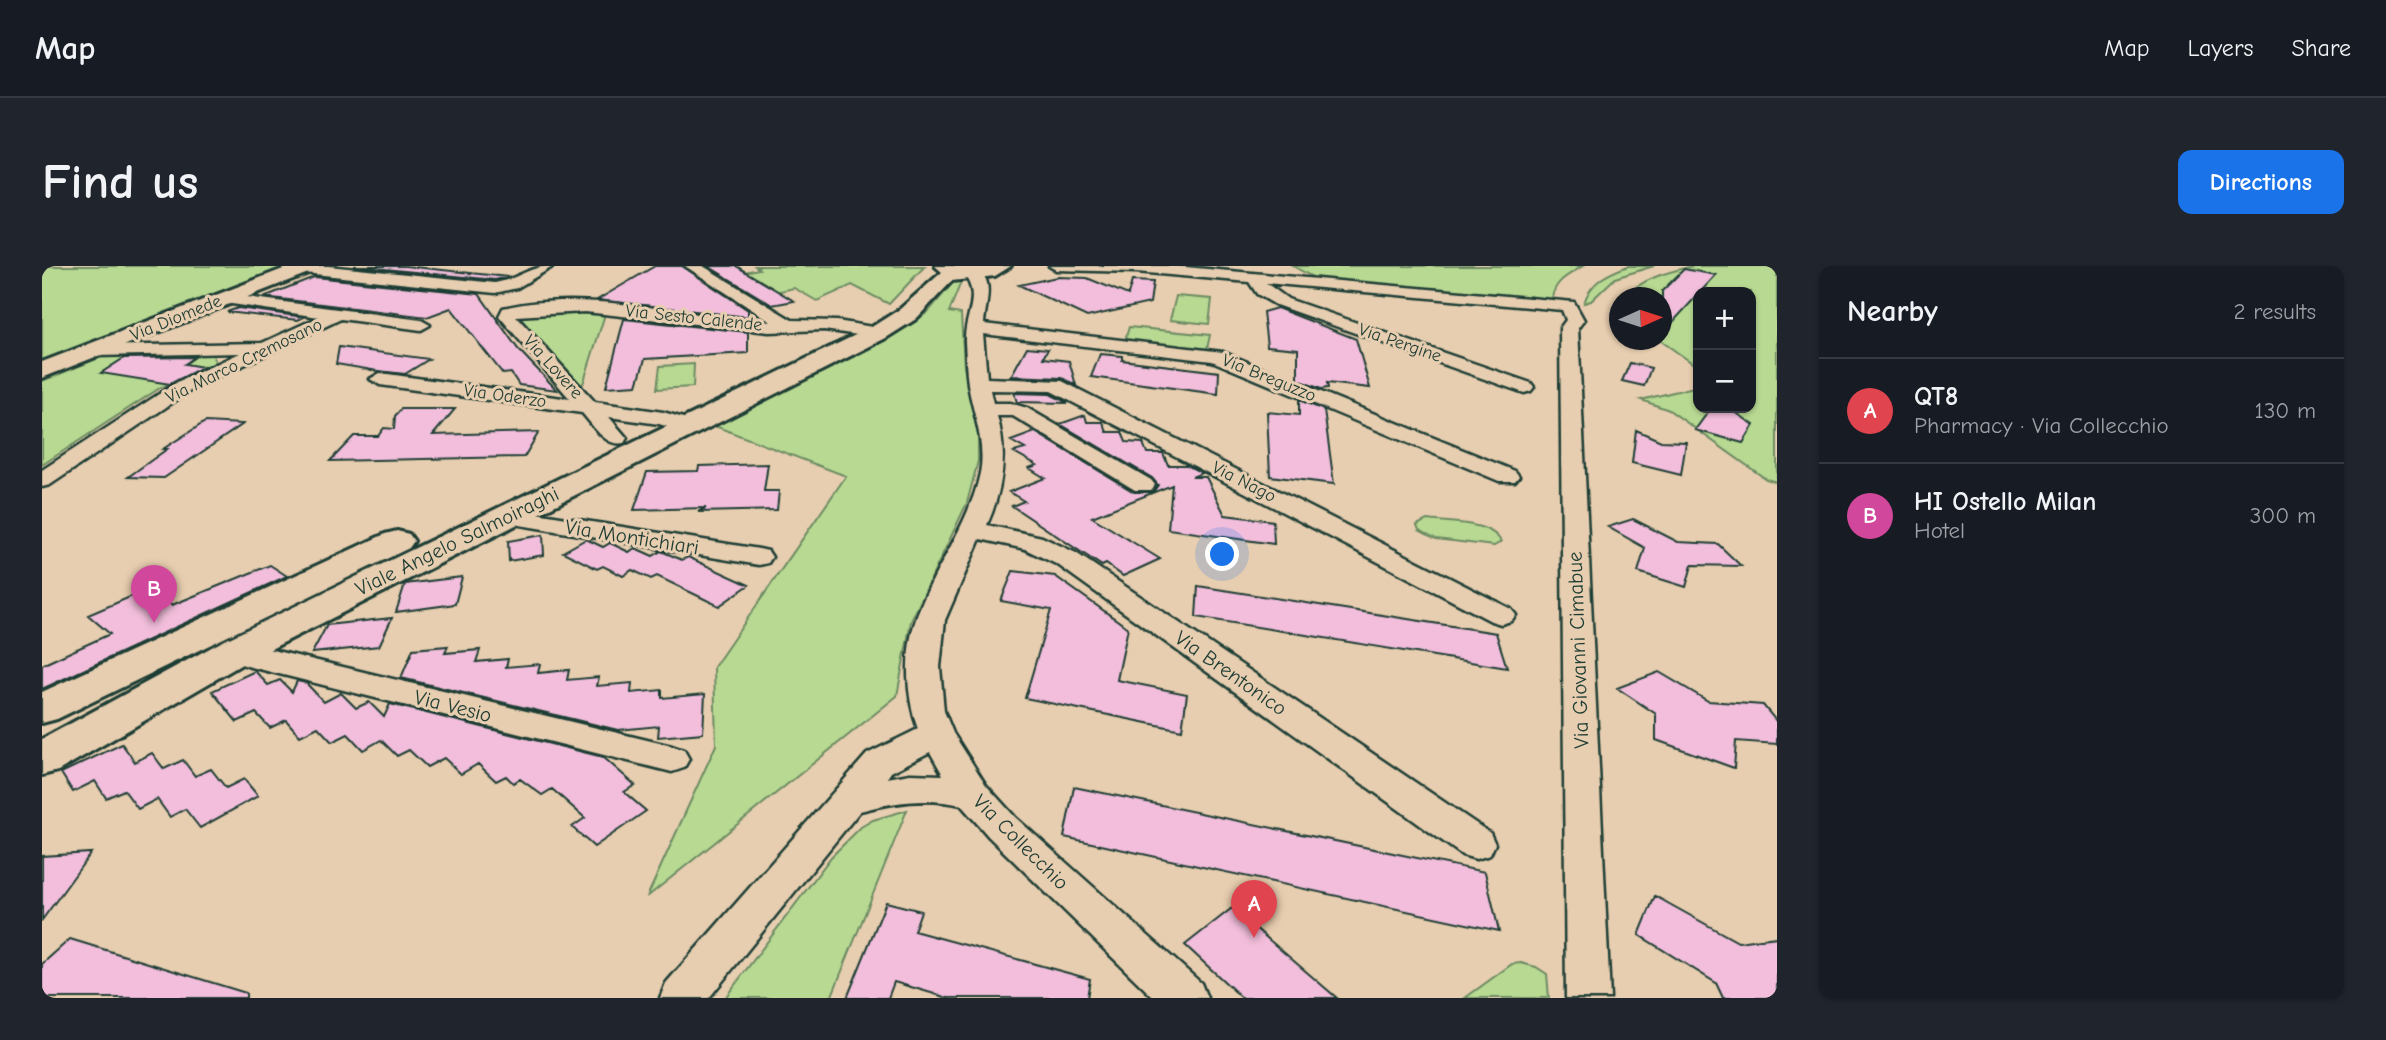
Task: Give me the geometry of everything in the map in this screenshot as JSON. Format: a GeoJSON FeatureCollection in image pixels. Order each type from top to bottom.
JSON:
{"type":"FeatureCollection","features":[{"type":"Feature","properties":{"kind":"street"},"geometry":{"type":"LineString","coordinates":[[307,267],[490,288],[504,287],[547,266]]}},
{"type":"Feature","properties":{"kind":"street"},"geometry":{"type":"LineString","coordinates":[[692,266],[807,338],[852,339],[908,314],[945,277],[1001,267]]}},
{"type":"Feature","properties":{"kind":"street"},"geometry":{"type":"LineString","coordinates":[[852,339],[945,266],[968,272],[979,280],[981,294]]}},
{"type":"Feature","properties":{"kind":"street"},"geometry":{"type":"LineString","coordinates":[[1056,266],[1128,267],[1273,279],[1276,299]]}},
{"type":"Feature","properties":{"kind":"street","name":"Via Diomede"},"geometry":{"type":"LineString","coordinates":[[42,371],[307,267]]}},
{"type":"Feature","properties":{"kind":"street","name":"Via Collecchio"},"geometry":{"type":"LineString","coordinates":[[1001,267],[981,294],[975,315],[978,384],[993,440],[992,472],[982,508],[932,612],[925,646],[928,711],[937,734],[973,795],[1002,828],[1185,998]]}},
{"type":"Feature","properties":{"kind":"street","name":"Via Pergine"},"geometry":{"type":"LineString","coordinates":[[1254,278],[1257,286],[1276,299],[1524,387]]}},
{"type":"Feature","properties":{"kind":"street","name":"Via Giovanni Cimabue"},"geometry":{"type":"LineString","coordinates":[[1273,279],[1522,302],[1573,312],[1569,328],[1588,998]]}},
{"type":"Feature","properties":{"kind":"street"},"geometry":{"type":"LineString","coordinates":[[225,299],[421,325]]}},
{"type":"Feature","properties":{"kind":"street","name":"Via Sesto Calende"},"geometry":{"type":"LineString","coordinates":[[509,312],[527,308],[585,307],[769,327],[788,325],[852,339]]}},
{"type":"Feature","properties":{"kind":"street","name":"Via Lovere"},"geometry":{"type":"LineString","coordinates":[[509,312],[507,316],[589,408],[676,423]]}},
{"type":"Feature","properties":{"kind":"street","name":"Via Marco Cremosano"},"geometry":{"type":"LineString","coordinates":[[42,480],[228,356],[275,344],[341,313]]}},
{"type":"Feature","properties":{"kind":"street","name":"Via Breguzzo"},"geometry":{"type":"LineString","coordinates":[[976,328],[1216,356],[1507,477]]}},
{"type":"Feature","properties":{"kind":"street","name":"Viale Angelo Salmoiraghi"},"geometry":{"type":"LineString","coordinates":[[42,759],[235,651],[505,516],[676,423],[852,339]]}},
{"type":"Feature","properties":{"kind":"street"},"geometry":{"type":"LineString","coordinates":[[96,350],[228,356]]}},
{"type":"Feature","properties":{"kind":"street","name":"Via Oderzo"},"geometry":{"type":"LineString","coordinates":[[380,379],[589,408]]}},
{"type":"Feature","properties":{"kind":"street","name":"Via Nago"},"geometry":{"type":"LineString","coordinates":[[978,384],[1055,385],[1501,615]]}},
{"type":"Feature","properties":{"kind":"street"},"geometry":{"type":"LineString","coordinates":[[589,408],[616,439]]}},
{"type":"Feature","properties":{"kind":"street"},"geometry":{"type":"LineString","coordinates":[[986,410],[1010,409],[1020,412],[1143,485]]}},
{"type":"Feature","properties":{"kind":"street","name":"Viale Angelo Salmoiraghi"},"geometry":{"type":"LineString","coordinates":[[42,709],[616,439],[676,423]]}},
{"type":"Feature","properties":{"kind":"street","name":"Via Montichiari"},"geometry":{"type":"LineString","coordinates":[[505,516],[760,557]]}},
{"type":"Feature","properties":{"kind":"street","name":"Via Brentonico"},"geometry":{"type":"LineString","coordinates":[[972,530],[1033,543],[1067,559],[1476,844]]}},
{"type":"Feature","properties":{"kind":"street","name":"Via Vesio"},"geometry":{"type":"LineString","coordinates":[[235,651],[672,759]]}},
{"type":"Feature","properties":{"kind":"street"},"geometry":{"type":"LineString","coordinates":[[682,998],[879,763],[937,734]]}},
{"type":"Feature","properties":{"kind":"street"},"geometry":{"type":"LineString","coordinates":[[847,801],[919,786],[954,789],[973,795]]}},
{"type":"Feature","properties":{"kind":"green space"},"geometry":{"type":"Polygon","coordinates":[[[42,266],[293,266],[42,362],[42,266]]]}},
{"type":"Feature","properties":{"kind":"green space"},"geometry":{"type":"Polygon","coordinates":[[[755,266],[925,266],[889,304],[852,285],[817,301],[794,288],[752,297],[719,277],[759,269],[755,266]]]}},
{"type":"Feature","properties":{"kind":"green space"},"geometry":{"type":"Polygon","coordinates":[[[1293,266],[1583,266],[1559,282],[1552,298],[1548,300],[1316,279],[1293,266]]]}},
{"type":"Feature","properties":{"kind":"green space"},"geometry":{"type":"Polygon","coordinates":[[[1628,266],[1654,266],[1615,278],[1591,301],[1584,303],[1595,284],[1628,266]]]}},
{"type":"Feature","properties":{"kind":"green space"},"geometry":{"type":"Polygon","coordinates":[[[1693,266],[1777,266],[1777,482],[1766,479],[1669,410],[1641,400],[1693,387],[1693,413],[1756,413],[1756,287],[1693,287],[1693,363],[1672,349],[1672,287],[1635,287],[1665,273],[1693,266]]]}},
{"type":"Feature","properties":{"kind":"green space"},"geometry":{"type":"Polygon","coordinates":[[[954,281],[961,282],[949,312],[961,314],[964,367],[978,434],[978,461],[967,503],[911,621],[897,696],[647,897],[716,745],[714,667],[846,476],[712,425],[858,354],[909,326],[929,311],[954,281]]]}},
{"type":"Feature","properties":{"kind":"green space"},"geometry":{"type":"Polygon","coordinates":[[[1176,296],[1212,299],[1209,324],[1170,320],[1176,296]]]}},
{"type":"Feature","properties":{"kind":"green space"},"geometry":{"type":"Polygon","coordinates":[[[606,311],[583,384],[580,385],[516,314],[606,311]]]}},
{"type":"Feature","properties":{"kind":"green space"},"geometry":{"type":"Polygon","coordinates":[[[1129,327],[1210,335],[1207,349],[1125,340],[1129,327]]]}},
{"type":"Feature","properties":{"kind":"green space"},"geometry":{"type":"Polygon","coordinates":[[[212,352],[216,363],[160,388],[42,465],[42,381],[109,354],[212,352]]]}},
{"type":"Feature","properties":{"kind":"green space"},"geometry":{"type":"Polygon","coordinates":[[[694,364],[693,387],[657,389],[660,366],[694,364]]]}},
{"type":"Feature","properties":{"kind":"green space"},"geometry":{"type":"Polygon","coordinates":[[[1427,520],[1479,527],[1496,535],[1501,542],[1494,546],[1436,539],[1419,530],[1417,525],[1427,520]]]}},
{"type":"Feature","properties":{"kind":"green space"},"geometry":{"type":"Polygon","coordinates":[[[907,810],[831,998],[725,998],[831,857],[861,827],[873,820],[907,810]]]}},
{"type":"Feature","properties":{"kind":"green space"},"geometry":{"type":"Polygon","coordinates":[[[1521,963],[1536,967],[1547,974],[1549,998],[1465,998],[1512,964],[1521,963]]]}},
{"type":"Feature","properties":{"kind":"building"},"geometry":{"type":"Polygon","coordinates":[[[354,266],[405,266],[508,277],[495,280],[354,266]]]}},
{"type":"Feature","properties":{"kind":"building"},"geometry":{"type":"Polygon","coordinates":[[[655,266],[682,266],[748,310],[748,317],[597,300],[655,266]]]}},
{"type":"Feature","properties":{"kind":"building"},"geometry":{"type":"Polygon","coordinates":[[[708,266],[736,266],[794,301],[772,305],[708,266]]]}},
{"type":"Feature","properties":{"kind":"building"},"geometry":{"type":"Polygon","coordinates":[[[1684,269],[1716,275],[1705,287],[1693,287],[1693,300],[1672,323],[1672,287],[1666,287],[1684,269]]]}},
{"type":"Feature","properties":{"kind":"building"},"geometry":{"type":"Polygon","coordinates":[[[314,277],[479,294],[518,349],[557,390],[519,385],[511,373],[503,374],[451,308],[427,317],[264,297],[314,277]]]}},
{"type":"Feature","properties":{"kind":"building"},"geometry":{"type":"Polygon","coordinates":[[[1057,277],[1087,278],[1128,295],[1132,281],[1153,282],[1150,303],[1087,317],[1019,285],[1057,277]]]}},
{"type":"Feature","properties":{"kind":"building"},"geometry":{"type":"Polygon","coordinates":[[[238,308],[304,317],[298,320],[227,312],[238,308]]]}},
{"type":"Feature","properties":{"kind":"building"},"geometry":{"type":"Polygon","coordinates":[[[1277,308],[1356,339],[1370,388],[1327,383],[1328,388],[1321,389],[1298,380],[1298,349],[1267,346],[1263,312],[1277,308]]]}},
{"type":"Feature","properties":{"kind":"building"},"geometry":{"type":"Polygon","coordinates":[[[624,319],[748,332],[748,353],[645,359],[637,385],[606,387],[624,319]]]}},
{"type":"Feature","properties":{"kind":"building"},"geometry":{"type":"Polygon","coordinates":[[[339,347],[429,359],[405,374],[378,371],[336,364],[339,347]]]}},
{"type":"Feature","properties":{"kind":"building"},"geometry":{"type":"Polygon","coordinates":[[[1027,347],[1048,349],[1043,358],[1069,361],[1076,385],[1062,378],[1011,376],[1027,347]]]}},
{"type":"Feature","properties":{"kind":"building"},"geometry":{"type":"Polygon","coordinates":[[[1100,354],[1122,356],[1122,360],[1219,372],[1218,394],[1091,377],[1100,354]]]}},
{"type":"Feature","properties":{"kind":"building"},"geometry":{"type":"Polygon","coordinates":[[[195,357],[185,364],[203,367],[170,384],[101,373],[124,358],[195,357]]]}},
{"type":"Feature","properties":{"kind":"building"},"geometry":{"type":"Polygon","coordinates":[[[1630,363],[1651,368],[1644,386],[1622,381],[1630,363]]]}},
{"type":"Feature","properties":{"kind":"building"},"geometry":{"type":"Polygon","coordinates":[[[1014,393],[1050,394],[1068,403],[1017,402],[1014,393]]]}},
{"type":"Feature","properties":{"kind":"building"},"geometry":{"type":"Polygon","coordinates":[[[1299,400],[1324,410],[1334,484],[1270,476],[1267,412],[1299,415],[1299,400]]]}},
{"type":"Feature","properties":{"kind":"building"},"geometry":{"type":"Polygon","coordinates":[[[401,409],[455,409],[433,435],[539,432],[524,457],[330,461],[354,436],[378,436],[384,428],[394,429],[395,416],[401,409]]]}},
{"type":"Feature","properties":{"kind":"building"},"geometry":{"type":"Polygon","coordinates":[[[1707,413],[1736,413],[1754,425],[1743,443],[1695,430],[1707,413]]]}},
{"type":"Feature","properties":{"kind":"building"},"geometry":{"type":"Polygon","coordinates":[[[1085,415],[1087,422],[1103,422],[1107,432],[1122,432],[1126,442],[1143,443],[1147,453],[1163,453],[1168,465],[1187,465],[1202,473],[1192,477],[1206,477],[1225,515],[1273,521],[1274,544],[1168,529],[1172,485],[1092,517],[1160,559],[1123,576],[1106,564],[1102,566],[1012,506],[1024,501],[1009,492],[1045,478],[1029,468],[1037,465],[1014,452],[1025,449],[1011,441],[1035,432],[1134,492],[1153,492],[1158,485],[1152,478],[1060,424],[1085,415]]]}},
{"type":"Feature","properties":{"kind":"building"},"geometry":{"type":"Polygon","coordinates":[[[205,422],[243,424],[164,478],[128,477],[167,449],[163,449],[205,422]]]}},
{"type":"Feature","properties":{"kind":"building"},"geometry":{"type":"Polygon","coordinates":[[[1636,430],[1661,441],[1686,442],[1681,475],[1632,463],[1636,430]]]}},
{"type":"Feature","properties":{"kind":"building"},"geometry":{"type":"Polygon","coordinates":[[[768,464],[764,491],[779,491],[777,510],[634,510],[647,472],[698,471],[699,466],[768,464]]]}},
{"type":"Feature","properties":{"kind":"building"},"geometry":{"type":"Polygon","coordinates":[[[1633,519],[1678,542],[1718,544],[1741,566],[1692,565],[1686,587],[1638,572],[1645,548],[1608,527],[1633,519]]]}},
{"type":"Feature","properties":{"kind":"building"},"geometry":{"type":"Polygon","coordinates":[[[543,535],[544,555],[509,561],[508,541],[543,535]]]}},
{"type":"Feature","properties":{"kind":"building"},"geometry":{"type":"Polygon","coordinates":[[[586,539],[603,547],[610,543],[629,552],[635,548],[653,556],[661,551],[682,560],[688,557],[749,585],[719,606],[657,576],[651,579],[632,570],[623,576],[603,566],[597,569],[563,552],[586,539]]]}},
{"type":"Feature","properties":{"kind":"building"},"geometry":{"type":"Polygon","coordinates":[[[270,565],[287,576],[42,689],[42,665],[110,634],[88,615],[151,588],[172,605],[270,565]]]}},
{"type":"Feature","properties":{"kind":"building"},"geometry":{"type":"Polygon","coordinates":[[[1013,571],[1055,576],[1128,628],[1117,680],[1187,694],[1182,730],[1025,698],[1051,610],[1001,601],[1013,571]]]}},
{"type":"Feature","properties":{"kind":"building"},"geometry":{"type":"Polygon","coordinates":[[[462,577],[455,604],[396,612],[405,584],[462,577]]]}},
{"type":"Feature","properties":{"kind":"building"},"geometry":{"type":"Polygon","coordinates":[[[1198,586],[1496,633],[1507,668],[1196,617],[1198,586]]]}},
{"type":"Feature","properties":{"kind":"building"},"geometry":{"type":"Polygon","coordinates":[[[392,618],[379,646],[312,653],[327,625],[392,618]]]}},
{"type":"Feature","properties":{"kind":"building"},"geometry":{"type":"Polygon","coordinates":[[[448,646],[445,653],[480,650],[476,662],[508,659],[506,667],[540,664],[538,673],[569,670],[567,680],[599,677],[597,686],[632,683],[631,693],[662,690],[662,698],[705,694],[703,733],[658,737],[659,726],[618,730],[401,678],[413,649],[448,646]]]}},
{"type":"Feature","properties":{"kind":"building"},"geometry":{"type":"Polygon","coordinates":[[[255,671],[268,685],[280,680],[292,692],[297,681],[306,683],[324,702],[341,693],[356,708],[369,702],[384,717],[390,704],[603,757],[635,785],[624,792],[646,811],[594,847],[572,827],[585,818],[552,789],[542,795],[520,779],[513,783],[506,776],[496,781],[478,764],[461,774],[444,758],[427,767],[409,750],[397,756],[381,740],[363,750],[348,734],[332,742],[318,727],[300,736],[286,720],[270,728],[256,713],[237,722],[212,691],[255,671]]]}},
{"type":"Feature","properties":{"kind":"building"},"geometry":{"type":"Polygon","coordinates":[[[1659,672],[1708,701],[1763,705],[1777,722],[1777,744],[1736,741],[1734,768],[1656,740],[1656,714],[1617,688],[1659,672]]]}},
{"type":"Feature","properties":{"kind":"building"},"geometry":{"type":"Polygon","coordinates":[[[122,744],[135,762],[152,753],[164,769],[183,760],[195,776],[211,769],[226,788],[244,779],[258,796],[200,828],[185,809],[170,817],[157,799],[138,809],[124,790],[106,798],[95,781],[73,792],[61,773],[122,744]]]}},
{"type":"Feature","properties":{"kind":"building"},"geometry":{"type":"Polygon","coordinates":[[[1074,787],[1485,872],[1499,931],[1064,837],[1074,787]]]}},
{"type":"Feature","properties":{"kind":"building"},"geometry":{"type":"Polygon","coordinates":[[[91,853],[42,920],[42,856],[91,853]]]}},
{"type":"Feature","properties":{"kind":"building"},"geometry":{"type":"Polygon","coordinates":[[[1655,896],[1738,942],[1777,937],[1777,998],[1723,998],[1716,983],[1639,935],[1655,896]]]}},
{"type":"Feature","properties":{"kind":"building"},"geometry":{"type":"Polygon","coordinates":[[[886,902],[921,911],[914,931],[1090,979],[1087,998],[948,998],[894,982],[888,998],[847,998],[886,902]]]}},
{"type":"Feature","properties":{"kind":"building"},"geometry":{"type":"Polygon","coordinates":[[[1232,908],[1337,998],[1242,998],[1185,945],[1232,908]]]}},
{"type":"Feature","properties":{"kind":"building"},"geometry":{"type":"Polygon","coordinates":[[[70,939],[246,993],[246,998],[42,998],[42,964],[70,939]]]}},
{"type":"Feature","properties":{"kind":"place","name":"HI Ostello Milan"},"geometry":{"type":"Point","coordinates":[154,623]}},
{"type":"Feature","properties":{"kind":"place","name":"QT8"},"geometry":{"type":"Point","coordinates":[1254,938]}}]}
